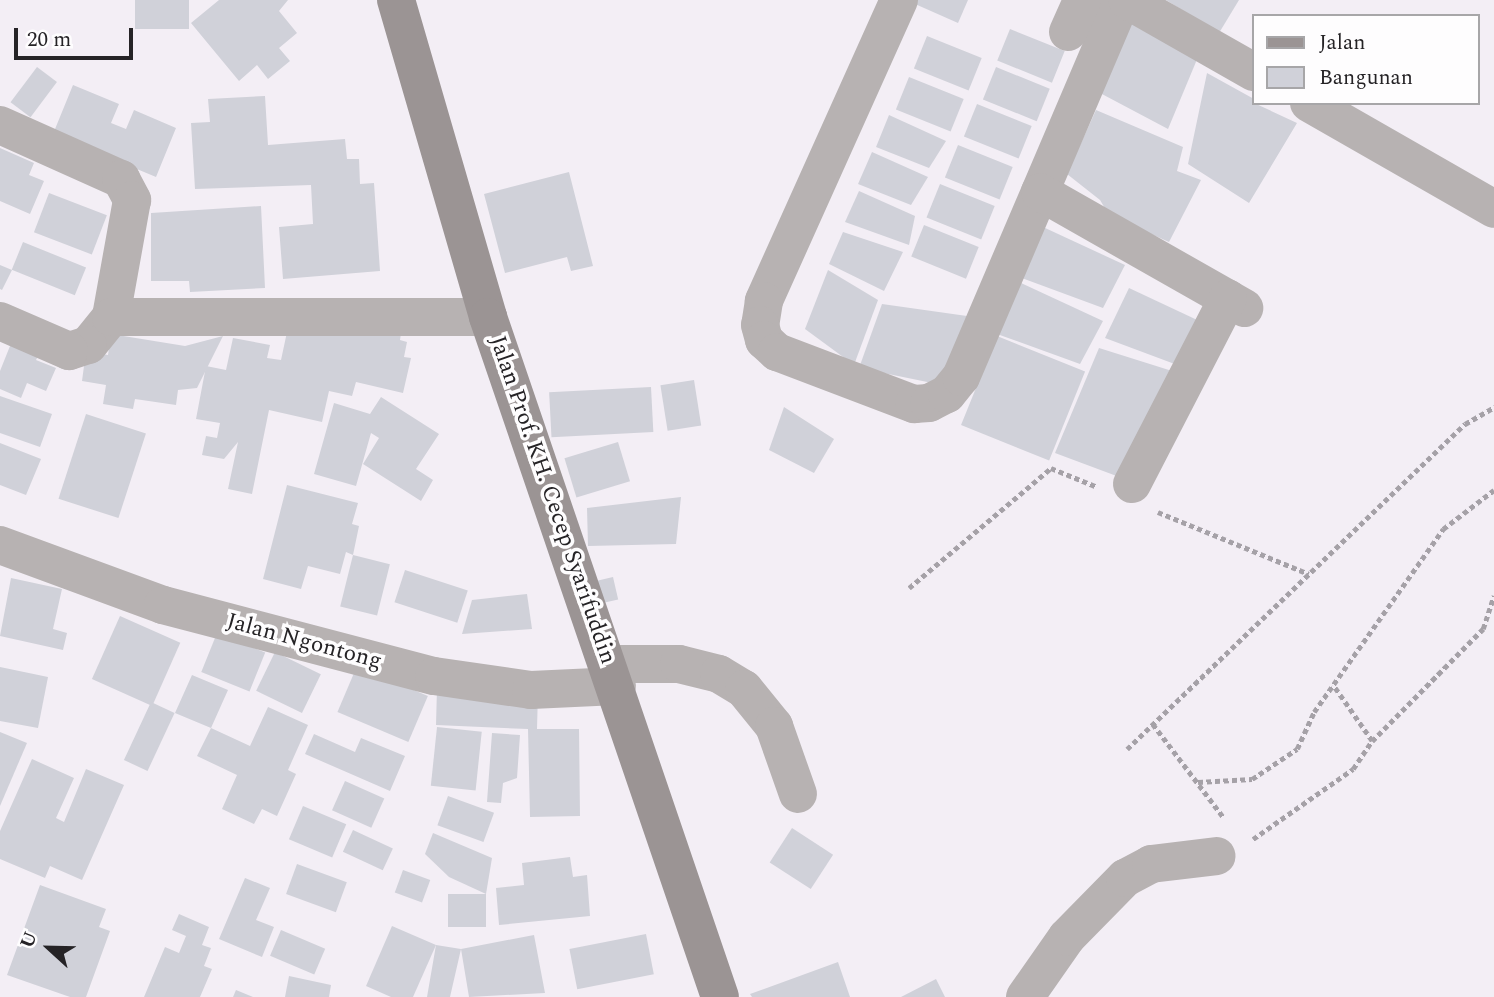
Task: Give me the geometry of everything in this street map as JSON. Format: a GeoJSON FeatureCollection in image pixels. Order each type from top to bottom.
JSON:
{"type":"FeatureCollection","features":[{"type":"Feature","properties":{"kind":"main road","name":"Jalan Prof. KH. Cecep Syarifuddin"},"geometry":{"type":"LineString","coordinates":[[396,0],[488,317],[614,675],[720,997]]}},
{"type":"Feature","properties":{"kind":"street"},"geometry":{"type":"LineString","coordinates":[[899,0],[760,313],[764,340],[777,352],[914,404],[929,403],[947,394],[961,377],[1122,0]]}},
{"type":"Feature","properties":{"kind":"street"},"geometry":{"type":"LineString","coordinates":[[1127,0],[1252,71]]}},
{"type":"Feature","properties":{"kind":"street"},"geometry":{"type":"LineString","coordinates":[[1312,105],[1494,209]]}},
{"type":"Feature","properties":{"kind":"street"},"geometry":{"type":"LineString","coordinates":[[0,125],[88,163],[121,180],[131,191],[111,317],[88,345],[69,351],[0,321]]}},
{"type":"Feature","properties":{"kind":"street"},"geometry":{"type":"LineString","coordinates":[[1040,192],[1236,303],[1129,495]]}},
{"type":"Feature","properties":{"kind":"street"},"geometry":{"type":"LineString","coordinates":[[111,317],[488,317]]}},
{"type":"Feature","properties":{"kind":"street","name":"Jalan Ngontong"},"geometry":{"type":"LineString","coordinates":[[0,545],[163,605],[434,676],[531,690],[679,664],[719,674],[744,689],[774,726],[798,794]]}},
{"type":"Feature","properties":{"kind":"street"},"geometry":{"type":"LineString","coordinates":[[1025,997],[1067,937],[1125,878],[1151,864],[1230,842]]}},
{"type":"Feature","properties":{"kind":"path"},"geometry":{"type":"LineString","coordinates":[[1126,749],[1465,424],[1494,407]]}},
{"type":"Feature","properties":{"kind":"path"},"geometry":{"type":"LineString","coordinates":[[909,588],[1051,468],[1129,495],[1309,575]]}},
{"type":"Feature","properties":{"kind":"path"},"geometry":{"type":"LineString","coordinates":[[1198,782],[1252,779],[1297,750],[1314,712],[1443,529],[1494,490]]}},
{"type":"Feature","properties":{"kind":"path"},"geometry":{"type":"LineString","coordinates":[[1153,724],[1198,782],[1230,842],[1353,769],[1372,741],[1483,629],[1494,596]]}},
{"type":"Feature","properties":{"kind":"path"},"geometry":{"type":"LineString","coordinates":[[1333,685],[1372,741]]}},
{"type":"Feature","properties":{"kind":"building"},"geometry":{"type":"Polygon","coordinates":[[[135,0],[189,0],[189,29],[135,29],[135,0]]]}},
{"type":"Feature","properties":{"kind":"building"},"geometry":{"type":"Polygon","coordinates":[[[219,0],[288,0],[279,11],[297,33],[279,48],[290,61],[268,79],[257,65],[239,81],[191,23],[219,0]]]}},
{"type":"Feature","properties":{"kind":"building"},"geometry":{"type":"Polygon","coordinates":[[[906,0],[968,0],[958,23],[906,0]]]}},
{"type":"Feature","properties":{"kind":"building"},"geometry":{"type":"Polygon","coordinates":[[[1166,0],[1239,0],[1219,33],[1166,0]]]}},
{"type":"Feature","properties":{"kind":"building"},"geometry":{"type":"Polygon","coordinates":[[[1130,22],[1198,57],[1168,129],[1100,93],[1130,22]]]}},
{"type":"Feature","properties":{"kind":"building"},"geometry":{"type":"Polygon","coordinates":[[[1010,29],[1065,51],[1052,83],[997,61],[1010,29]]]}},
{"type":"Feature","properties":{"kind":"building"},"geometry":{"type":"Polygon","coordinates":[[[927,36],[982,58],[969,91],[914,68],[927,36]]]}},
{"type":"Feature","properties":{"kind":"building"},"geometry":{"type":"Polygon","coordinates":[[[37,67],[57,82],[30,117],[11,102],[37,67]]]}},
{"type":"Feature","properties":{"kind":"building"},"geometry":{"type":"Polygon","coordinates":[[[996,67],[1050,89],[1037,121],[983,99],[996,67]]]}},
{"type":"Feature","properties":{"kind":"building"},"geometry":{"type":"Polygon","coordinates":[[[1207,73],[1252,98],[1252,105],[1258,105],[1297,123],[1249,203],[1188,164],[1207,73]]]}},
{"type":"Feature","properties":{"kind":"building"},"geometry":{"type":"Polygon","coordinates":[[[909,77],[964,99],[951,132],[896,109],[909,77]]]}},
{"type":"Feature","properties":{"kind":"building"},"geometry":{"type":"Polygon","coordinates":[[[73,85],[119,104],[111,123],[126,129],[134,110],[176,128],[156,177],[53,134],[73,85]]]}},
{"type":"Feature","properties":{"kind":"building"},"geometry":{"type":"Polygon","coordinates":[[[265,96],[268,145],[345,139],[347,159],[359,159],[360,184],[374,183],[380,271],[283,279],[279,227],[313,224],[311,185],[195,189],[191,123],[210,122],[208,99],[265,96]]]}},
{"type":"Feature","properties":{"kind":"building"},"geometry":{"type":"Polygon","coordinates":[[[977,104],[1032,126],[1019,159],[964,136],[977,104]]]}},
{"type":"Feature","properties":{"kind":"building"},"geometry":{"type":"Polygon","coordinates":[[[1096,110],[1183,147],[1177,171],[1201,180],[1169,242],[1109,215],[1100,200],[1067,174],[1096,110]]]}},
{"type":"Feature","properties":{"kind":"building"},"geometry":{"type":"Polygon","coordinates":[[[889,115],[946,141],[929,168],[876,147],[889,115]]]}},
{"type":"Feature","properties":{"kind":"building"},"geometry":{"type":"Polygon","coordinates":[[[958,145],[1013,167],[1000,200],[945,177],[958,145]]]}},
{"type":"Feature","properties":{"kind":"building"},"geometry":{"type":"Polygon","coordinates":[[[0,148],[34,163],[29,175],[44,181],[30,214],[0,201],[0,148]]]}},
{"type":"Feature","properties":{"kind":"building"},"geometry":{"type":"Polygon","coordinates":[[[872,152],[928,177],[911,205],[858,184],[872,152]]]}},
{"type":"Feature","properties":{"kind":"building"},"geometry":{"type":"Polygon","coordinates":[[[569,172],[593,266],[571,271],[567,257],[505,273],[484,194],[569,172]]]}},
{"type":"Feature","properties":{"kind":"building"},"geometry":{"type":"Polygon","coordinates":[[[940,184],[995,206],[981,239],[927,217],[940,184]]]}},
{"type":"Feature","properties":{"kind":"building"},"geometry":{"type":"Polygon","coordinates":[[[859,191],[915,216],[909,245],[845,222],[859,191]]]}},
{"type":"Feature","properties":{"kind":"building"},"geometry":{"type":"Polygon","coordinates":[[[49,193],[107,215],[92,254],[34,232],[49,193]]]}},
{"type":"Feature","properties":{"kind":"building"},"geometry":{"type":"Polygon","coordinates":[[[261,206],[265,288],[190,292],[189,281],[151,281],[151,213],[261,206]]]}},
{"type":"Feature","properties":{"kind":"building"},"geometry":{"type":"Polygon","coordinates":[[[924,225],[979,247],[966,279],[911,257],[924,225]]]}},
{"type":"Feature","properties":{"kind":"building"},"geometry":{"type":"Polygon","coordinates":[[[1043,227],[1125,265],[1103,308],[1019,277],[1043,227]]]}},
{"type":"Feature","properties":{"kind":"building"},"geometry":{"type":"Polygon","coordinates":[[[843,232],[903,252],[884,291],[829,264],[843,232]]]}},
{"type":"Feature","properties":{"kind":"building"},"geometry":{"type":"Polygon","coordinates":[[[23,242],[86,267],[75,295],[12,270],[23,242]]]}},
{"type":"Feature","properties":{"kind":"building"},"geometry":{"type":"Polygon","coordinates":[[[0,265],[12,270],[2,290],[0,289],[0,265]]]}},
{"type":"Feature","properties":{"kind":"building"},"geometry":{"type":"Polygon","coordinates":[[[828,270],[878,300],[854,365],[805,329],[828,270]]]}},
{"type":"Feature","properties":{"kind":"building"},"geometry":{"type":"Polygon","coordinates":[[[1021,283],[1103,321],[1080,364],[997,334],[1021,283]]]}},
{"type":"Feature","properties":{"kind":"building"},"geometry":{"type":"Polygon","coordinates":[[[1129,288],[1210,326],[1188,369],[1105,338],[1129,288]]]}},
{"type":"Feature","properties":{"kind":"building"},"geometry":{"type":"Polygon","coordinates":[[[882,304],[967,316],[942,385],[859,368],[882,304]]]}},
{"type":"Feature","properties":{"kind":"building"},"geometry":{"type":"Polygon","coordinates":[[[290,318],[402,326],[400,340],[407,342],[404,357],[411,358],[403,393],[356,382],[352,396],[329,391],[322,422],[269,410],[252,494],[228,489],[238,442],[224,459],[202,455],[206,436],[217,438],[220,423],[196,419],[206,366],[226,370],[233,338],[270,345],[267,358],[281,360],[290,318]]]}},
{"type":"Feature","properties":{"kind":"building"},"geometry":{"type":"Polygon","coordinates":[[[111,334],[185,346],[223,336],[197,388],[178,390],[176,405],[135,399],[133,409],[103,404],[106,385],[82,381],[86,351],[108,355],[111,334]]]}},
{"type":"Feature","properties":{"kind":"building"},"geometry":{"type":"Polygon","coordinates":[[[14,336],[42,348],[36,360],[56,368],[46,391],[27,383],[21,398],[0,389],[0,371],[14,336]]]}},
{"type":"Feature","properties":{"kind":"building"},"geometry":{"type":"Polygon","coordinates":[[[997,336],[1085,372],[1049,461],[961,425],[997,336]]]}},
{"type":"Feature","properties":{"kind":"building"},"geometry":{"type":"Polygon","coordinates":[[[1099,348],[1188,376],[1138,484],[1055,453],[1099,348]]]}},
{"type":"Feature","properties":{"kind":"building"},"geometry":{"type":"Polygon","coordinates":[[[694,380],[701,425],[668,431],[660,385],[694,380]]]}},
{"type":"Feature","properties":{"kind":"building"},"geometry":{"type":"Polygon","coordinates":[[[651,387],[653,432],[551,437],[549,392],[651,387]]]}},
{"type":"Feature","properties":{"kind":"building"},"geometry":{"type":"Polygon","coordinates":[[[0,396],[52,414],[40,447],[0,433],[0,396]]]}},
{"type":"Feature","properties":{"kind":"building"},"geometry":{"type":"Polygon","coordinates":[[[381,397],[439,434],[416,469],[433,480],[421,501],[363,464],[379,438],[371,433],[356,486],[314,474],[334,403],[370,414],[381,397]]]}},
{"type":"Feature","properties":{"kind":"building"},"geometry":{"type":"Polygon","coordinates":[[[784,407],[834,439],[814,473],[769,450],[784,407]]]}},
{"type":"Feature","properties":{"kind":"building"},"geometry":{"type":"Polygon","coordinates":[[[86,414],[146,433],[118,518],[58,499],[86,414]]]}},
{"type":"Feature","properties":{"kind":"building"},"geometry":{"type":"Polygon","coordinates":[[[618,442],[630,481],[576,498],[564,458],[618,442]]]}},
{"type":"Feature","properties":{"kind":"building"},"geometry":{"type":"Polygon","coordinates":[[[0,443],[41,459],[26,495],[0,485],[0,443]]]}},
{"type":"Feature","properties":{"kind":"building"},"geometry":{"type":"Polygon","coordinates":[[[287,485],[358,503],[352,524],[359,526],[353,555],[346,552],[340,574],[308,566],[301,589],[263,579],[287,485]]]}},
{"type":"Feature","properties":{"kind":"building"},"geometry":{"type":"Polygon","coordinates":[[[681,497],[676,544],[588,546],[587,508],[681,497]]]}},
{"type":"Feature","properties":{"kind":"building"},"geometry":{"type":"Polygon","coordinates":[[[353,555],[390,564],[377,616],[340,606],[353,555]]]}},
{"type":"Feature","properties":{"kind":"building"},"geometry":{"type":"Polygon","coordinates":[[[405,570],[468,590],[457,623],[394,602],[405,570]]]}},
{"type":"Feature","properties":{"kind":"building"},"geometry":{"type":"Polygon","coordinates":[[[613,577],[618,599],[595,605],[590,582],[613,577]]]}},
{"type":"Feature","properties":{"kind":"building"},"geometry":{"type":"Polygon","coordinates":[[[11,578],[62,589],[53,629],[67,633],[63,650],[0,636],[11,578]]]}},
{"type":"Feature","properties":{"kind":"building"},"geometry":{"type":"Polygon","coordinates":[[[527,594],[532,629],[462,634],[472,600],[527,594]]]}},
{"type":"Feature","properties":{"kind":"building"},"geometry":{"type":"Polygon","coordinates":[[[120,616],[180,643],[152,706],[92,679],[120,616]]]}},
{"type":"Feature","properties":{"kind":"building"},"geometry":{"type":"Polygon","coordinates":[[[217,633],[265,652],[249,691],[201,672],[217,633]]]}},
{"type":"Feature","properties":{"kind":"building"},"geometry":{"type":"Polygon","coordinates":[[[275,652],[321,674],[302,713],[256,691],[275,652]]]}},
{"type":"Feature","properties":{"kind":"building"},"geometry":{"type":"Polygon","coordinates":[[[357,666],[428,696],[408,742],[337,712],[357,666]]]}},
{"type":"Feature","properties":{"kind":"building"},"geometry":{"type":"Polygon","coordinates":[[[0,667],[48,677],[38,728],[0,721],[0,667]]]}},
{"type":"Feature","properties":{"kind":"building"},"geometry":{"type":"Polygon","coordinates":[[[192,675],[228,690],[211,728],[175,713],[192,675]]]}},
{"type":"Feature","properties":{"kind":"building"},"geometry":{"type":"Polygon","coordinates":[[[437,688],[538,692],[537,729],[579,729],[580,816],[530,817],[528,729],[436,725],[437,688]]]}},
{"type":"Feature","properties":{"kind":"building"},"geometry":{"type":"Polygon","coordinates":[[[151,702],[175,713],[148,771],[124,760],[151,702]]]}},
{"type":"Feature","properties":{"kind":"building"},"geometry":{"type":"Polygon","coordinates":[[[268,707],[308,725],[288,770],[296,774],[277,816],[262,809],[254,824],[222,809],[237,775],[197,756],[211,728],[250,746],[268,707]]]}},
{"type":"Feature","properties":{"kind":"building"},"geometry":{"type":"Polygon","coordinates":[[[437,727],[482,732],[476,790],[431,786],[437,727]]]}},
{"type":"Feature","properties":{"kind":"building"},"geometry":{"type":"Polygon","coordinates":[[[0,732],[27,743],[0,806],[0,732]]]}},
{"type":"Feature","properties":{"kind":"building"},"geometry":{"type":"Polygon","coordinates":[[[492,733],[520,735],[517,778],[503,783],[501,803],[487,802],[492,733]]]}},
{"type":"Feature","properties":{"kind":"building"},"geometry":{"type":"Polygon","coordinates":[[[314,734],[355,752],[361,738],[405,756],[390,791],[305,754],[314,734]]]}},
{"type":"Feature","properties":{"kind":"building"},"geometry":{"type":"Polygon","coordinates":[[[32,759],[74,778],[56,818],[64,822],[86,769],[124,785],[82,880],[50,866],[45,878],[0,859],[0,831],[32,759]]]}},
{"type":"Feature","properties":{"kind":"building"},"geometry":{"type":"Polygon","coordinates":[[[345,781],[384,798],[371,828],[332,810],[345,781]]]}},
{"type":"Feature","properties":{"kind":"building"},"geometry":{"type":"Polygon","coordinates":[[[448,796],[494,813],[483,842],[437,825],[448,796]]]}},
{"type":"Feature","properties":{"kind":"building"},"geometry":{"type":"Polygon","coordinates":[[[303,806],[346,824],[332,858],[289,839],[303,806]]]}},
{"type":"Feature","properties":{"kind":"building"},"geometry":{"type":"Polygon","coordinates":[[[792,828],[833,855],[811,889],[770,862],[792,828]]]}},
{"type":"Feature","properties":{"kind":"building"},"geometry":{"type":"Polygon","coordinates":[[[353,830],[393,849],[383,870],[343,852],[353,830]]]}},
{"type":"Feature","properties":{"kind":"building"},"geometry":{"type":"Polygon","coordinates":[[[433,833],[492,858],[486,894],[449,877],[425,854],[433,833]]]}},
{"type":"Feature","properties":{"kind":"building"},"geometry":{"type":"Polygon","coordinates":[[[570,857],[573,877],[587,875],[590,916],[499,925],[496,888],[524,885],[522,863],[570,857]]]}},
{"type":"Feature","properties":{"kind":"building"},"geometry":{"type":"Polygon","coordinates":[[[297,864],[347,882],[336,912],[286,894],[297,864]]]}},
{"type":"Feature","properties":{"kind":"building"},"geometry":{"type":"Polygon","coordinates":[[[403,870],[430,880],[422,902],[395,893],[403,870]]]}},
{"type":"Feature","properties":{"kind":"building"},"geometry":{"type":"Polygon","coordinates":[[[245,878],[270,888],[256,920],[274,927],[262,957],[219,939],[245,878]]]}},
{"type":"Feature","properties":{"kind":"building"},"geometry":{"type":"Polygon","coordinates":[[[40,885],[106,909],[99,927],[110,931],[86,997],[70,997],[7,975],[40,885]]]}},
{"type":"Feature","properties":{"kind":"building"},"geometry":{"type":"Polygon","coordinates":[[[448,894],[486,894],[486,927],[448,927],[448,894]]]}},
{"type":"Feature","properties":{"kind":"building"},"geometry":{"type":"Polygon","coordinates":[[[179,914],[209,927],[202,945],[211,948],[204,966],[212,969],[200,997],[144,997],[165,947],[179,953],[186,936],[172,930],[179,914]]]}},
{"type":"Feature","properties":{"kind":"building"},"geometry":{"type":"Polygon","coordinates":[[[392,926],[436,945],[413,997],[391,997],[366,986],[392,926]]]}},
{"type":"Feature","properties":{"kind":"building"},"geometry":{"type":"Polygon","coordinates":[[[281,930],[325,949],[314,975],[270,956],[281,930]]]}},
{"type":"Feature","properties":{"kind":"building"},"geometry":{"type":"Polygon","coordinates":[[[646,934],[654,974],[577,989],[569,949],[646,934]]]}},
{"type":"Feature","properties":{"kind":"building"},"geometry":{"type":"Polygon","coordinates":[[[534,935],[545,993],[469,997],[461,949],[534,935]]]}},
{"type":"Feature","properties":{"kind":"building"},"geometry":{"type":"Polygon","coordinates":[[[436,945],[461,949],[450,997],[427,997],[436,945]]]}},
{"type":"Feature","properties":{"kind":"building"},"geometry":{"type":"Polygon","coordinates":[[[838,962],[850,997],[752,997],[750,994],[838,962]]]}},
{"type":"Feature","properties":{"kind":"building"},"geometry":{"type":"Polygon","coordinates":[[[289,976],[331,985],[329,997],[285,997],[289,976]]]}},
{"type":"Feature","properties":{"kind":"building"},"geometry":{"type":"Polygon","coordinates":[[[936,979],[945,997],[901,997],[936,979]]]}},
{"type":"Feature","properties":{"kind":"building"},"geometry":{"type":"Polygon","coordinates":[[[236,990],[253,997],[233,997],[236,990]]]}}]}
